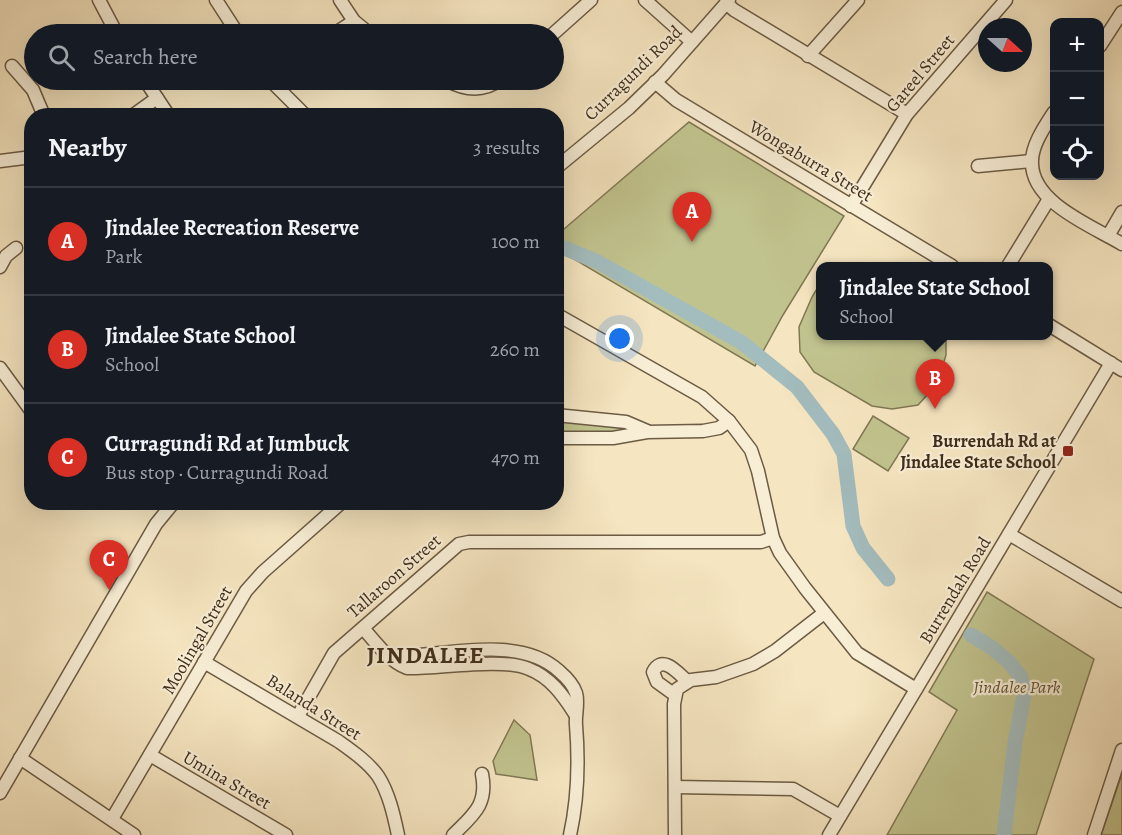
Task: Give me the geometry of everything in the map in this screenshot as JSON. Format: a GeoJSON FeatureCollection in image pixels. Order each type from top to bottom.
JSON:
{"type":"FeatureCollection","features":[{"type":"Feature","properties":{"kind":"street"},"geometry":{"type":"LineString","coordinates":[[99,0],[112,24]]}},
{"type":"Feature","properties":{"kind":"street"},"geometry":{"type":"LineString","coordinates":[[216,0],[232,24]]}},
{"type":"Feature","properties":{"kind":"street"},"geometry":{"type":"LineString","coordinates":[[340,0],[358,24]]}},
{"type":"Feature","properties":{"kind":"street"},"geometry":{"type":"LineString","coordinates":[[564,24],[591,0]]}},
{"type":"Feature","properties":{"kind":"street"},"geometry":{"type":"LineString","coordinates":[[645,0],[692,42]]}},
{"type":"Feature","properties":{"kind":"street"},"geometry":{"type":"LineString","coordinates":[[808,56],[858,0]]}},
{"type":"Feature","properties":{"kind":"street","name":"Gareel Street"},"geometry":{"type":"LineString","coordinates":[[851,206],[907,114],[1006,0]]}},
{"type":"Feature","properties":{"kind":"street"},"geometry":{"type":"LineString","coordinates":[[728,1],[734,10],[907,114]]}},
{"type":"Feature","properties":{"kind":"street","name":"Curragundi Road"},"geometry":{"type":"LineString","coordinates":[[564,161],[629,108],[728,1]]}},
{"type":"Feature","properties":{"kind":"street"},"geometry":{"type":"LineString","coordinates":[[1104,40],[1122,12]]}},
{"type":"Feature","properties":{"kind":"street"},"geometry":{"type":"LineString","coordinates":[[349,24],[354,21]]}},
{"type":"Feature","properties":{"kind":"street"},"geometry":{"type":"LineString","coordinates":[[12,66],[24,77]]}},
{"type":"Feature","properties":{"kind":"street","name":"Wongaburra Street"},"geometry":{"type":"LineString","coordinates":[[655,82],[676,100],[944,262]]}},
{"type":"Feature","properties":{"kind":"street"},"geometry":{"type":"LineString","coordinates":[[33,90],[41,108]]}},
{"type":"Feature","properties":{"kind":"street"},"geometry":{"type":"LineString","coordinates":[[152,90],[164,108]]}},
{"type":"Feature","properties":{"kind":"street"},"geometry":{"type":"LineString","coordinates":[[280,90],[298,108]]}},
{"type":"Feature","properties":{"kind":"street"},"geometry":{"type":"LineString","coordinates":[[143,108],[157,98]]}},
{"type":"Feature","properties":{"kind":"street"},"geometry":{"type":"LineString","coordinates":[[1050,119],[1031,161],[1036,181],[1043,194],[1060,208],[1122,244]]}},
{"type":"Feature","properties":{"kind":"street"},"geometry":{"type":"LineString","coordinates":[[0,161],[24,158]]}},
{"type":"Feature","properties":{"kind":"street"},"geometry":{"type":"LineString","coordinates":[[978,166],[1031,161]]}},
{"type":"Feature","properties":{"kind":"street"},"geometry":{"type":"LineString","coordinates":[[1011,262],[1049,199]]}},
{"type":"Feature","properties":{"kind":"street"},"geometry":{"type":"LineString","coordinates":[[1108,236],[1122,212]]}},
{"type":"Feature","properties":{"kind":"street"},"geometry":{"type":"LineString","coordinates":[[0,267],[6,256],[16,248]]}},
{"type":"Feature","properties":{"kind":"street"},"geometry":{"type":"LineString","coordinates":[[564,319],[702,397],[729,421],[752,450],[773,538],[780,553],[857,653],[916,689]]}},
{"type":"Feature","properties":{"kind":"street"},"geometry":{"type":"LineString","coordinates":[[1053,328],[1116,366]]}},
{"type":"Feature","properties":{"kind":"street","name":"Burrendah Road"},"geometry":{"type":"LineString","coordinates":[[829,835],[1009,534],[1116,366]]}},
{"type":"Feature","properties":{"kind":"street"},"geometry":{"type":"LineString","coordinates":[[0,368],[24,399]]}},
{"type":"Feature","properties":{"kind":"street"},"geometry":{"type":"LineString","coordinates":[[564,416],[626,422],[651,432]]}},
{"type":"Feature","properties":{"kind":"street"},"geometry":{"type":"LineString","coordinates":[[564,438],[616,438],[651,432],[712,430],[729,421]]}},
{"type":"Feature","properties":{"kind":"street"},"geometry":{"type":"LineString","coordinates":[[0,792],[156,524],[167,510]]}},
{"type":"Feature","properties":{"kind":"street","name":"Moolingal Street"},"geometry":{"type":"LineString","coordinates":[[112,819],[246,591],[254,580],[333,510]]}},
{"type":"Feature","properties":{"kind":"street"},"geometry":{"type":"LineString","coordinates":[[1009,534],[1122,601]]}},
{"type":"Feature","properties":{"kind":"street","name":"Tallaroon Street"},"geometry":{"type":"LineString","coordinates":[[298,716],[334,653],[459,544],[469,542],[761,542],[773,538]]}},
{"type":"Feature","properties":{"kind":"street"},"geometry":{"type":"LineString","coordinates":[[675,835],[675,695],[678,687],[687,681],[716,677],[753,664],[775,651],[824,613]]}},
{"type":"Feature","properties":{"kind":"street"},"geometry":{"type":"LineString","coordinates":[[363,628],[389,657],[407,668],[513,664],[529,668],[556,688],[575,714],[577,784],[570,835]]}},
{"type":"Feature","properties":{"kind":"street","name":"Balanda Street"},"geometry":{"type":"LineString","coordinates":[[204,662],[339,741],[358,756],[378,776],[389,801],[398,835]]}},
{"type":"Feature","properties":{"kind":"street"},"geometry":{"type":"LineString","coordinates":[[675,695],[654,679],[655,668],[660,664],[667,665],[687,681]]}},
{"type":"Feature","properties":{"kind":"street"},"geometry":{"type":"LineString","coordinates":[[1094,835],[1122,750]]}},
{"type":"Feature","properties":{"kind":"street","name":"Umina Street"},"geometry":{"type":"LineString","coordinates":[[150,755],[286,835]]}},
{"type":"Feature","properties":{"kind":"street"},"geometry":{"type":"LineString","coordinates":[[20,758],[134,835]]}},
{"type":"Feature","properties":{"kind":"street"},"geometry":{"type":"LineString","coordinates":[[453,835],[478,810],[484,787],[482,774]]}},
{"type":"Feature","properties":{"kind":"street"},"geometry":{"type":"LineString","coordinates":[[675,787],[793,789],[840,816]]}},
{"type":"Feature","properties":{"kind":"green space"},"geometry":{"type":"Polygon","coordinates":[[[689,122],[844,216],[783,315],[755,366],[564,253],[564,229],[689,122]]]}},
{"type":"Feature","properties":{"kind":"green space"},"geometry":{"type":"Polygon","coordinates":[[[816,290],[816,340],[946,340],[946,355],[940,375],[918,405],[892,409],[872,406],[814,372],[800,352],[799,327],[816,290]]]}},
{"type":"Feature","properties":{"kind":"green space"},"geometry":{"type":"Polygon","coordinates":[[[873,416],[909,438],[888,471],[853,449],[873,416]]]}},
{"type":"Feature","properties":{"kind":"green space"},"geometry":{"type":"Polygon","coordinates":[[[564,421],[624,427],[625,430],[622,433],[564,434],[564,421]]]}},
{"type":"Feature","properties":{"kind":"green space","name":"Jindalee Park"},"geometry":{"type":"Polygon","coordinates":[[[987,592],[1094,659],[1036,835],[887,835],[957,710],[929,692],[987,592]]]}},
{"type":"Feature","properties":{"kind":"green space"},"geometry":{"type":"Polygon","coordinates":[[[514,720],[530,735],[537,780],[496,774],[493,761],[514,720]]]}},
{"type":"Feature","properties":{"kind":"green space"},"geometry":{"type":"Polygon","coordinates":[[[1122,774],[1122,835],[1101,835],[1122,774]]]}},
{"type":"Feature","properties":{"kind":"waterway"},"geometry":{"type":"LineString","coordinates":[[564,248],[596,261],[741,342],[797,387],[833,434],[844,454],[853,526],[863,548],[888,579]]}},
{"type":"Feature","properties":{"kind":"waterway"},"geometry":{"type":"LineString","coordinates":[[971,635],[991,647],[1009,662],[1021,677],[1024,695],[1015,743],[1004,835]]}},
{"type":"Feature","properties":{"kind":"place","name":"Jindalee Recreation Reserve"},"geometry":{"type":"Point","coordinates":[692,242]}},
{"type":"Feature","properties":{"kind":"place","name":"Jindalee State School"},"geometry":{"type":"Point","coordinates":[935,409]}},
{"type":"Feature","properties":{"kind":"place","name":"Burrendah Rd at Jindalee State School"},"geometry":{"type":"Point","coordinates":[1068,451]}},
{"type":"Feature","properties":{"kind":"place","name":"Curragundi Rd at Jumbuck"},"geometry":{"type":"Point","coordinates":[109,590]}},
{"type":"Feature","properties":{"kind":"district","name":"JINDALEE"},"geometry":{"type":"Point","coordinates":[426,655]}}]}
